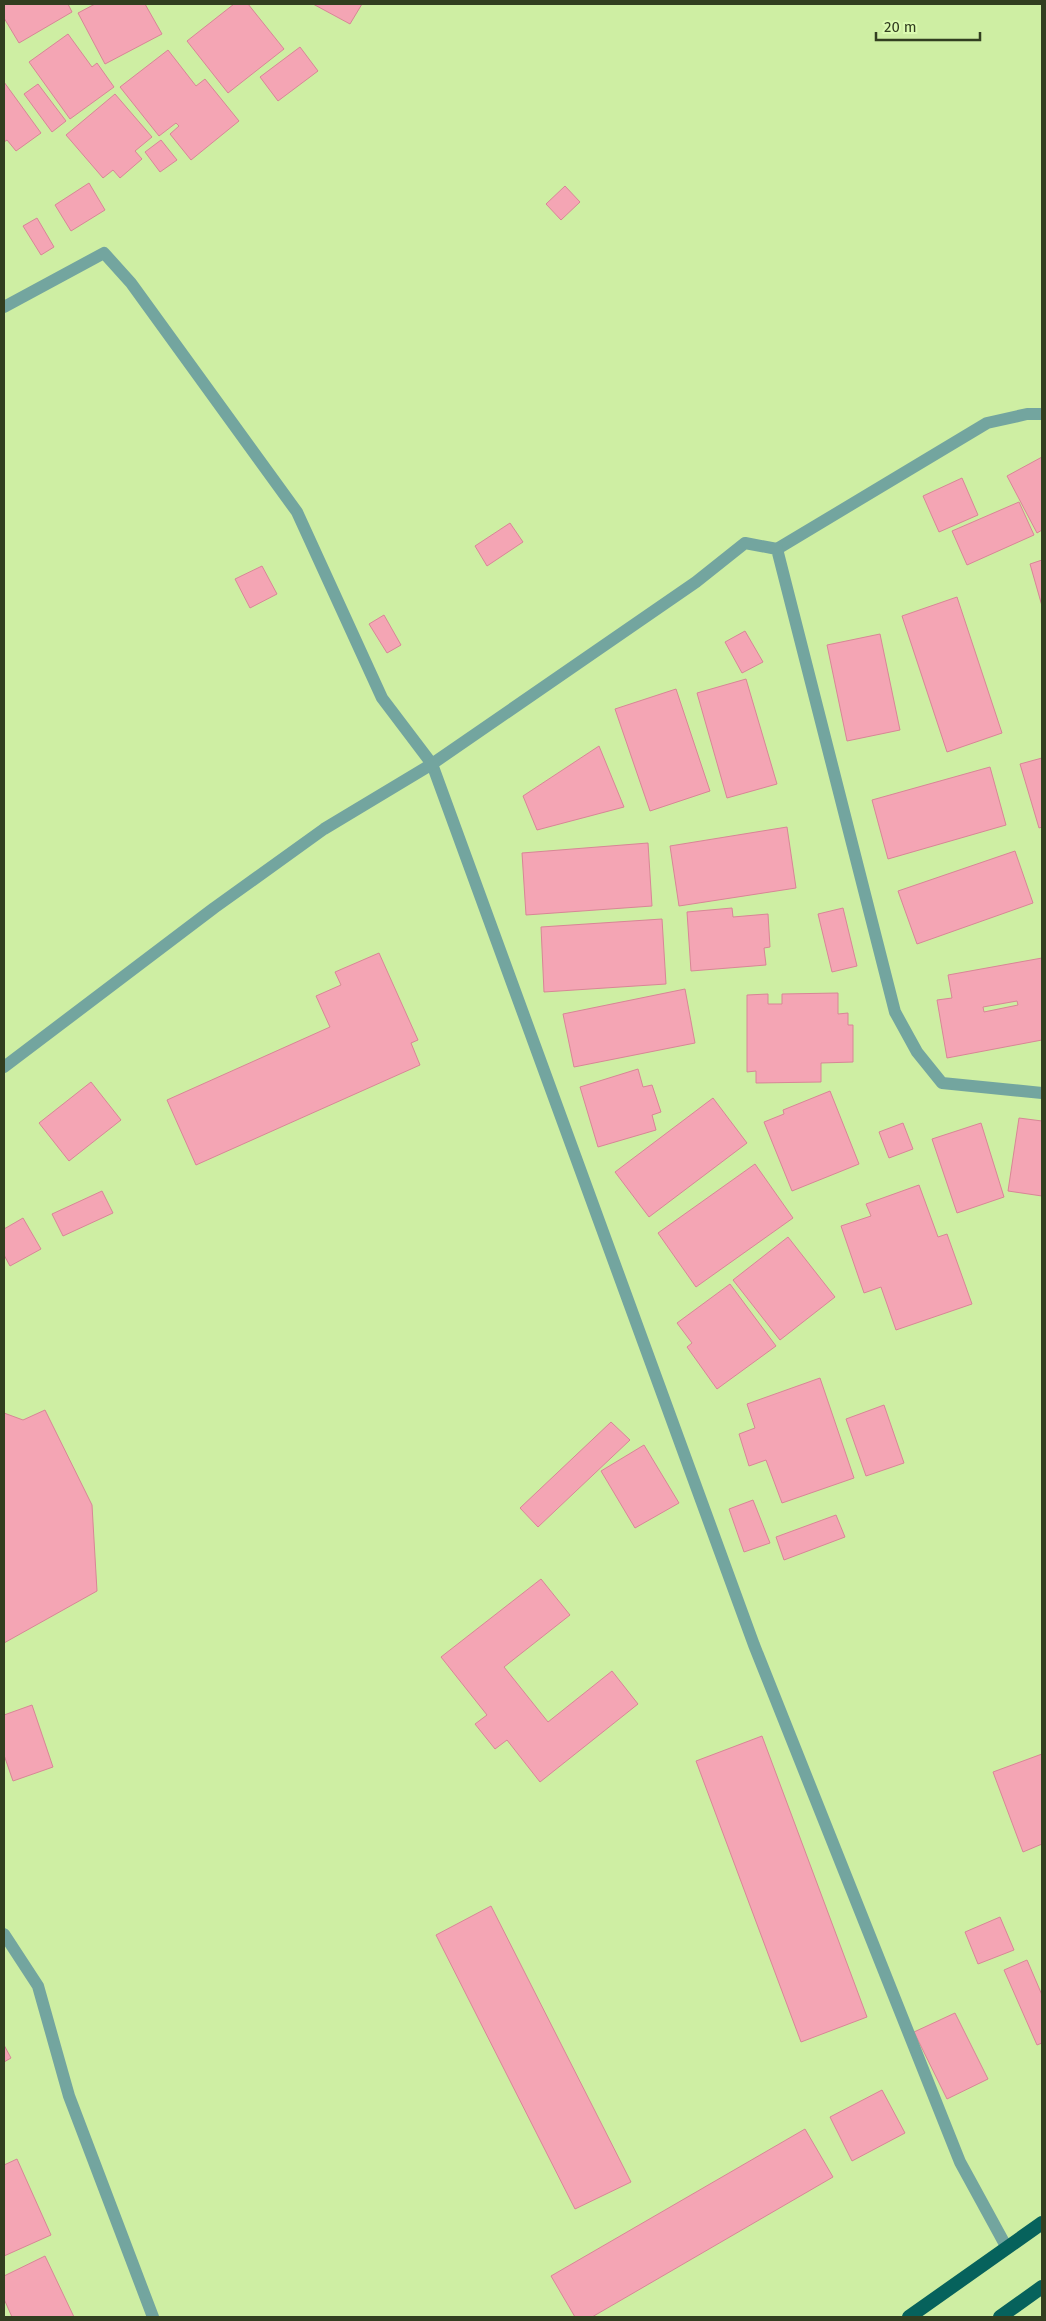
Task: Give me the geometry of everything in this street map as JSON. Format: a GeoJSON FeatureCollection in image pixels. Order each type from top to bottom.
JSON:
{"type":"FeatureCollection","features":[{"type":"Feature","properties":{"kind":"highway"},"geometry":{"type":"LineString","coordinates":[[909,2317],[1042,2223]]}},
{"type":"Feature","properties":{"kind":"highway"},"geometry":{"type":"LineString","coordinates":[[1000,2317],[1042,2287]]}},
{"type":"Feature","properties":{"kind":"street"},"geometry":{"type":"LineString","coordinates":[[4,307],[104,253],[131,283],[297,512],[382,698],[432,764],[754,1645],[960,2162],[1007,2248]]}},
{"type":"Feature","properties":{"kind":"street"},"geometry":{"type":"LineString","coordinates":[[4,1067],[214,908],[324,829],[432,764],[696,582],[745,542],[777,549],[987,423],[1027,414],[1042,414]]}},
{"type":"Feature","properties":{"kind":"street"},"geometry":{"type":"LineString","coordinates":[[777,549],[895,1012],[917,1052],[942,1083],[1042,1093]]}},
{"type":"Feature","properties":{"kind":"street"},"geometry":{"type":"LineString","coordinates":[[4,1934],[38,1986],[69,2096],[153,2317]]}},
{"type":"Feature","properties":{"kind":"building"},"geometry":{"type":"Polygon","coordinates":[[[4,4],[68,4],[72,12],[19,43],[4,18],[4,4]]]}},
{"type":"Feature","properties":{"kind":"building"},"geometry":{"type":"Polygon","coordinates":[[[95,4],[145,4],[162,34],[105,64],[78,13],[95,4]]]}},
{"type":"Feature","properties":{"kind":"building"},"geometry":{"type":"Polygon","coordinates":[[[234,4],[248,4],[284,49],[228,93],[187,41],[234,4]]]}},
{"type":"Feature","properties":{"kind":"building"},"geometry":{"type":"Polygon","coordinates":[[[313,4],[362,4],[350,24],[313,4]]]}},
{"type":"Feature","properties":{"kind":"building"},"geometry":{"type":"Polygon","coordinates":[[[68,34],[92,67],[97,63],[114,87],[70,119],[29,62],[68,34]]]}},
{"type":"Feature","properties":{"kind":"building"},"geometry":{"type":"Polygon","coordinates":[[[300,47],[318,71],[278,101],[260,77],[300,47]]]}},
{"type":"Feature","properties":{"kind":"building"},"geometry":{"type":"Polygon","coordinates":[[[168,50],[196,86],[205,79],[239,121],[191,160],[170,134],[179,126],[176,123],[159,136],[120,87],[168,50]]]}},
{"type":"Feature","properties":{"kind":"building"},"geometry":{"type":"Polygon","coordinates":[[[4,82],[41,133],[16,151],[7,140],[4,142],[4,82]]]}},
{"type":"Feature","properties":{"kind":"building"},"geometry":{"type":"Polygon","coordinates":[[[38,84],[66,121],[52,132],[24,94],[38,84]]]}},
{"type":"Feature","properties":{"kind":"building"},"geometry":{"type":"Polygon","coordinates":[[[115,94],[152,137],[135,151],[142,159],[120,178],[113,170],[103,178],[66,135],[115,94]]]}},
{"type":"Feature","properties":{"kind":"building"},"geometry":{"type":"Polygon","coordinates":[[[161,140],[177,160],[160,172],[145,152],[161,140]]]}},
{"type":"Feature","properties":{"kind":"building"},"geometry":{"type":"Polygon","coordinates":[[[89,183],[105,210],[71,231],[55,205],[89,183]]]}},
{"type":"Feature","properties":{"kind":"building"},"geometry":{"type":"Polygon","coordinates":[[[565,186],[580,202],[561,220],[546,204],[565,186]]]}},
{"type":"Feature","properties":{"kind":"building"},"geometry":{"type":"Polygon","coordinates":[[[37,218],[54,247],[41,255],[23,226],[37,218]]]}},
{"type":"Feature","properties":{"kind":"building"},"geometry":{"type":"Polygon","coordinates":[[[1042,457],[1042,530],[1037,533],[1007,476],[1042,457]]]}},
{"type":"Feature","properties":{"kind":"building"},"geometry":{"type":"Polygon","coordinates":[[[962,478],[978,515],[939,532],[923,496],[962,478]]]}},
{"type":"Feature","properties":{"kind":"building"},"geometry":{"type":"Polygon","coordinates":[[[1019,502],[1034,535],[967,565],[952,531],[1019,502]]]}},
{"type":"Feature","properties":{"kind":"building"},"geometry":{"type":"Polygon","coordinates":[[[510,523],[523,542],[487,566],[475,546],[510,523]]]}},
{"type":"Feature","properties":{"kind":"building"},"geometry":{"type":"Polygon","coordinates":[[[1042,560],[1042,606],[1030,564],[1042,560]]]}},
{"type":"Feature","properties":{"kind":"building"},"geometry":{"type":"Polygon","coordinates":[[[262,566],[277,594],[250,608],[235,579],[262,566]]]}},
{"type":"Feature","properties":{"kind":"building"},"geometry":{"type":"Polygon","coordinates":[[[957,597],[1002,733],[947,752],[902,616],[957,597]]]}},
{"type":"Feature","properties":{"kind":"building"},"geometry":{"type":"Polygon","coordinates":[[[384,615],[401,645],[387,653],[369,624],[384,615]]]}},
{"type":"Feature","properties":{"kind":"building"},"geometry":{"type":"Polygon","coordinates":[[[745,631],[763,662],[742,673],[725,642],[745,631]]]}},
{"type":"Feature","properties":{"kind":"building"},"geometry":{"type":"Polygon","coordinates":[[[880,634],[900,730],[847,741],[827,645],[880,634]]]}},
{"type":"Feature","properties":{"kind":"building"},"geometry":{"type":"Polygon","coordinates":[[[746,679],[777,784],[727,798],[697,693],[746,679]]]}},
{"type":"Feature","properties":{"kind":"building"},"geometry":{"type":"Polygon","coordinates":[[[676,689],[710,791],[650,811],[615,709],[676,689]]]}},
{"type":"Feature","properties":{"kind":"building"},"geometry":{"type":"Polygon","coordinates":[[[599,746],[624,807],[537,830],[523,796],[599,746]]]}},
{"type":"Feature","properties":{"kind":"building"},"geometry":{"type":"Polygon","coordinates":[[[1042,758],[1042,827],[1039,828],[1020,764],[1042,758]]]}},
{"type":"Feature","properties":{"kind":"building"},"geometry":{"type":"Polygon","coordinates":[[[990,767],[1006,825],[888,859],[872,800],[990,767]]]}},
{"type":"Feature","properties":{"kind":"building"},"geometry":{"type":"Polygon","coordinates":[[[787,827],[796,888],[679,906],[670,846],[787,827]]]}},
{"type":"Feature","properties":{"kind":"building"},"geometry":{"type":"Polygon","coordinates":[[[648,843],[652,906],[526,915],[522,853],[648,843]]]}},
{"type":"Feature","properties":{"kind":"building"},"geometry":{"type":"Polygon","coordinates":[[[1015,851],[1033,903],[917,944],[898,891],[1015,851]]]}},
{"type":"Feature","properties":{"kind":"building"},"geometry":{"type":"Polygon","coordinates":[[[732,908],[733,917],[768,914],[770,947],[764,948],[766,965],[691,971],[687,912],[732,908]]]}},
{"type":"Feature","properties":{"kind":"building"},"geometry":{"type":"Polygon","coordinates":[[[843,908],[857,966],[832,972],[818,914],[843,908]]]}},
{"type":"Feature","properties":{"kind":"building"},"geometry":{"type":"Polygon","coordinates":[[[662,919],[666,984],[544,992],[541,927],[662,919]]]}},
{"type":"Feature","properties":{"kind":"building"},"geometry":{"type":"Polygon","coordinates":[[[379,953],[418,1040],[411,1043],[420,1065],[196,1165],[167,1100],[330,1027],[316,996],[341,985],[335,972],[379,953]]]}},
{"type":"Feature","properties":{"kind":"building"},"geometry":{"type":"Polygon","coordinates":[[[1042,958],[1042,1040],[947,1058],[937,1000],[952,998],[948,975],[1042,958]],[[1017,1001],[983,1007],[984,1012],[1018,1005],[1017,1001]]]}},
{"type":"Feature","properties":{"kind":"building"},"geometry":{"type":"Polygon","coordinates":[[[685,989],[695,1043],[574,1067],[563,1014],[685,989]]]}},
{"type":"Feature","properties":{"kind":"building"},"geometry":{"type":"Polygon","coordinates":[[[838,993],[838,1014],[848,1013],[848,1025],[853,1025],[853,1062],[821,1063],[821,1082],[756,1083],[756,1071],[747,1072],[747,995],[768,994],[768,1004],[782,1004],[782,994],[838,993]]]}},
{"type":"Feature","properties":{"kind":"building"},"geometry":{"type":"Polygon","coordinates":[[[638,1069],[643,1087],[652,1085],[661,1112],[652,1115],[656,1130],[598,1147],[580,1087],[638,1069]]]}},
{"type":"Feature","properties":{"kind":"building"},"geometry":{"type":"Polygon","coordinates":[[[91,1082],[121,1120],[69,1161],[39,1123],[91,1082]]]}},
{"type":"Feature","properties":{"kind":"building"},"geometry":{"type":"Polygon","coordinates":[[[830,1091],[859,1164],[792,1191],[764,1122],[784,1114],[783,1110],[830,1091]]]}},
{"type":"Feature","properties":{"kind":"building"},"geometry":{"type":"Polygon","coordinates":[[[713,1098],[747,1143],[649,1217],[615,1172],[713,1098]]]}},
{"type":"Feature","properties":{"kind":"building"},"geometry":{"type":"Polygon","coordinates":[[[1019,1118],[1042,1121],[1042,1196],[1008,1191],[1019,1118]]]}},
{"type":"Feature","properties":{"kind":"building"},"geometry":{"type":"Polygon","coordinates":[[[903,1123],[913,1149],[889,1158],[879,1132],[903,1123]]]}},
{"type":"Feature","properties":{"kind":"building"},"geometry":{"type":"Polygon","coordinates":[[[981,1123],[1004,1197],[957,1213],[932,1139],[981,1123]]]}},
{"type":"Feature","properties":{"kind":"building"},"geometry":{"type":"Polygon","coordinates":[[[755,1164],[793,1218],[696,1287],[658,1233],[755,1164]]]}},
{"type":"Feature","properties":{"kind":"building"},"geometry":{"type":"Polygon","coordinates":[[[919,1185],[938,1237],[947,1234],[972,1304],[896,1330],[881,1287],[864,1293],[841,1226],[871,1216],[866,1204],[919,1185]]]}},
{"type":"Feature","properties":{"kind":"building"},"geometry":{"type":"Polygon","coordinates":[[[102,1191],[113,1213],[63,1236],[52,1214],[102,1191]]]}},
{"type":"Feature","properties":{"kind":"building"},"geometry":{"type":"Polygon","coordinates":[[[23,1218],[41,1249],[10,1266],[4,1255],[4,1229],[23,1218]]]}},
{"type":"Feature","properties":{"kind":"building"},"geometry":{"type":"Polygon","coordinates":[[[788,1237],[835,1297],[780,1340],[733,1280],[788,1237]]]}},
{"type":"Feature","properties":{"kind":"building"},"geometry":{"type":"Polygon","coordinates":[[[730,1284],[776,1346],[717,1389],[687,1347],[692,1343],[677,1323],[730,1284]]]}},
{"type":"Feature","properties":{"kind":"building"},"geometry":{"type":"Polygon","coordinates":[[[820,1378],[854,1478],[782,1503],[766,1460],[749,1466],[739,1434],[755,1428],[747,1404],[820,1378]]]}},
{"type":"Feature","properties":{"kind":"building"},"geometry":{"type":"Polygon","coordinates":[[[884,1405],[904,1463],[866,1476],[846,1419],[884,1405]]]}},
{"type":"Feature","properties":{"kind":"building"},"geometry":{"type":"Polygon","coordinates":[[[45,1410],[92,1505],[97,1591],[4,1643],[4,1413],[23,1420],[45,1410]]]}},
{"type":"Feature","properties":{"kind":"building"},"geometry":{"type":"Polygon","coordinates":[[[611,1422],[630,1440],[538,1527],[520,1508],[611,1422]]]}},
{"type":"Feature","properties":{"kind":"building"},"geometry":{"type":"Polygon","coordinates":[[[644,1445],[679,1503],[635,1528],[601,1471],[644,1445]]]}},
{"type":"Feature","properties":{"kind":"building"},"geometry":{"type":"Polygon","coordinates":[[[753,1500],[770,1543],[744,1552],[729,1509],[753,1500]]]}},
{"type":"Feature","properties":{"kind":"building"},"geometry":{"type":"Polygon","coordinates":[[[836,1515],[845,1537],[784,1560],[776,1537],[836,1515]]]}},
{"type":"Feature","properties":{"kind":"building"},"geometry":{"type":"Polygon","coordinates":[[[541,1579],[570,1615],[504,1667],[548,1722],[612,1671],[638,1704],[540,1782],[507,1740],[495,1749],[475,1724],[487,1715],[441,1657],[541,1579]]]}},
{"type":"Feature","properties":{"kind":"building"},"geometry":{"type":"Polygon","coordinates":[[[32,1705],[53,1767],[13,1781],[4,1755],[4,1715],[32,1705]]]}},
{"type":"Feature","properties":{"kind":"building"},"geometry":{"type":"Polygon","coordinates":[[[762,1736],[867,2017],[801,2042],[696,1761],[762,1736]]]}},
{"type":"Feature","properties":{"kind":"building"},"geometry":{"type":"Polygon","coordinates":[[[1042,1754],[1042,1844],[1023,1852],[993,1772],[1042,1754]]]}},
{"type":"Feature","properties":{"kind":"building"},"geometry":{"type":"Polygon","coordinates":[[[491,1906],[631,2182],[575,2209],[436,1935],[491,1906]]]}},
{"type":"Feature","properties":{"kind":"building"},"geometry":{"type":"Polygon","coordinates":[[[1000,1917],[1014,1950],[978,1964],[965,1932],[1000,1917]]]}},
{"type":"Feature","properties":{"kind":"building"},"geometry":{"type":"Polygon","coordinates":[[[1027,1960],[1042,1995],[1042,2043],[1037,2045],[1004,1970],[1027,1960]]]}},
{"type":"Feature","properties":{"kind":"building"},"geometry":{"type":"Polygon","coordinates":[[[955,2013],[988,2079],[947,2099],[914,2032],[955,2013]]]}},
{"type":"Feature","properties":{"kind":"building"},"geometry":{"type":"Polygon","coordinates":[[[4,2045],[11,2058],[4,2062],[4,2045]]]}},
{"type":"Feature","properties":{"kind":"building"},"geometry":{"type":"Polygon","coordinates":[[[882,2090],[905,2133],[852,2161],[830,2117],[882,2090]]]}},
{"type":"Feature","properties":{"kind":"building"},"geometry":{"type":"Polygon","coordinates":[[[805,2129],[833,2177],[592,2317],[575,2317],[551,2276],[805,2129]]]}},
{"type":"Feature","properties":{"kind":"building"},"geometry":{"type":"Polygon","coordinates":[[[17,2159],[51,2235],[4,2256],[4,2165],[17,2159]]]}},
{"type":"Feature","properties":{"kind":"building"},"geometry":{"type":"Polygon","coordinates":[[[45,2256],[74,2317],[12,2317],[4,2299],[4,2276],[45,2256]]]}}]}
